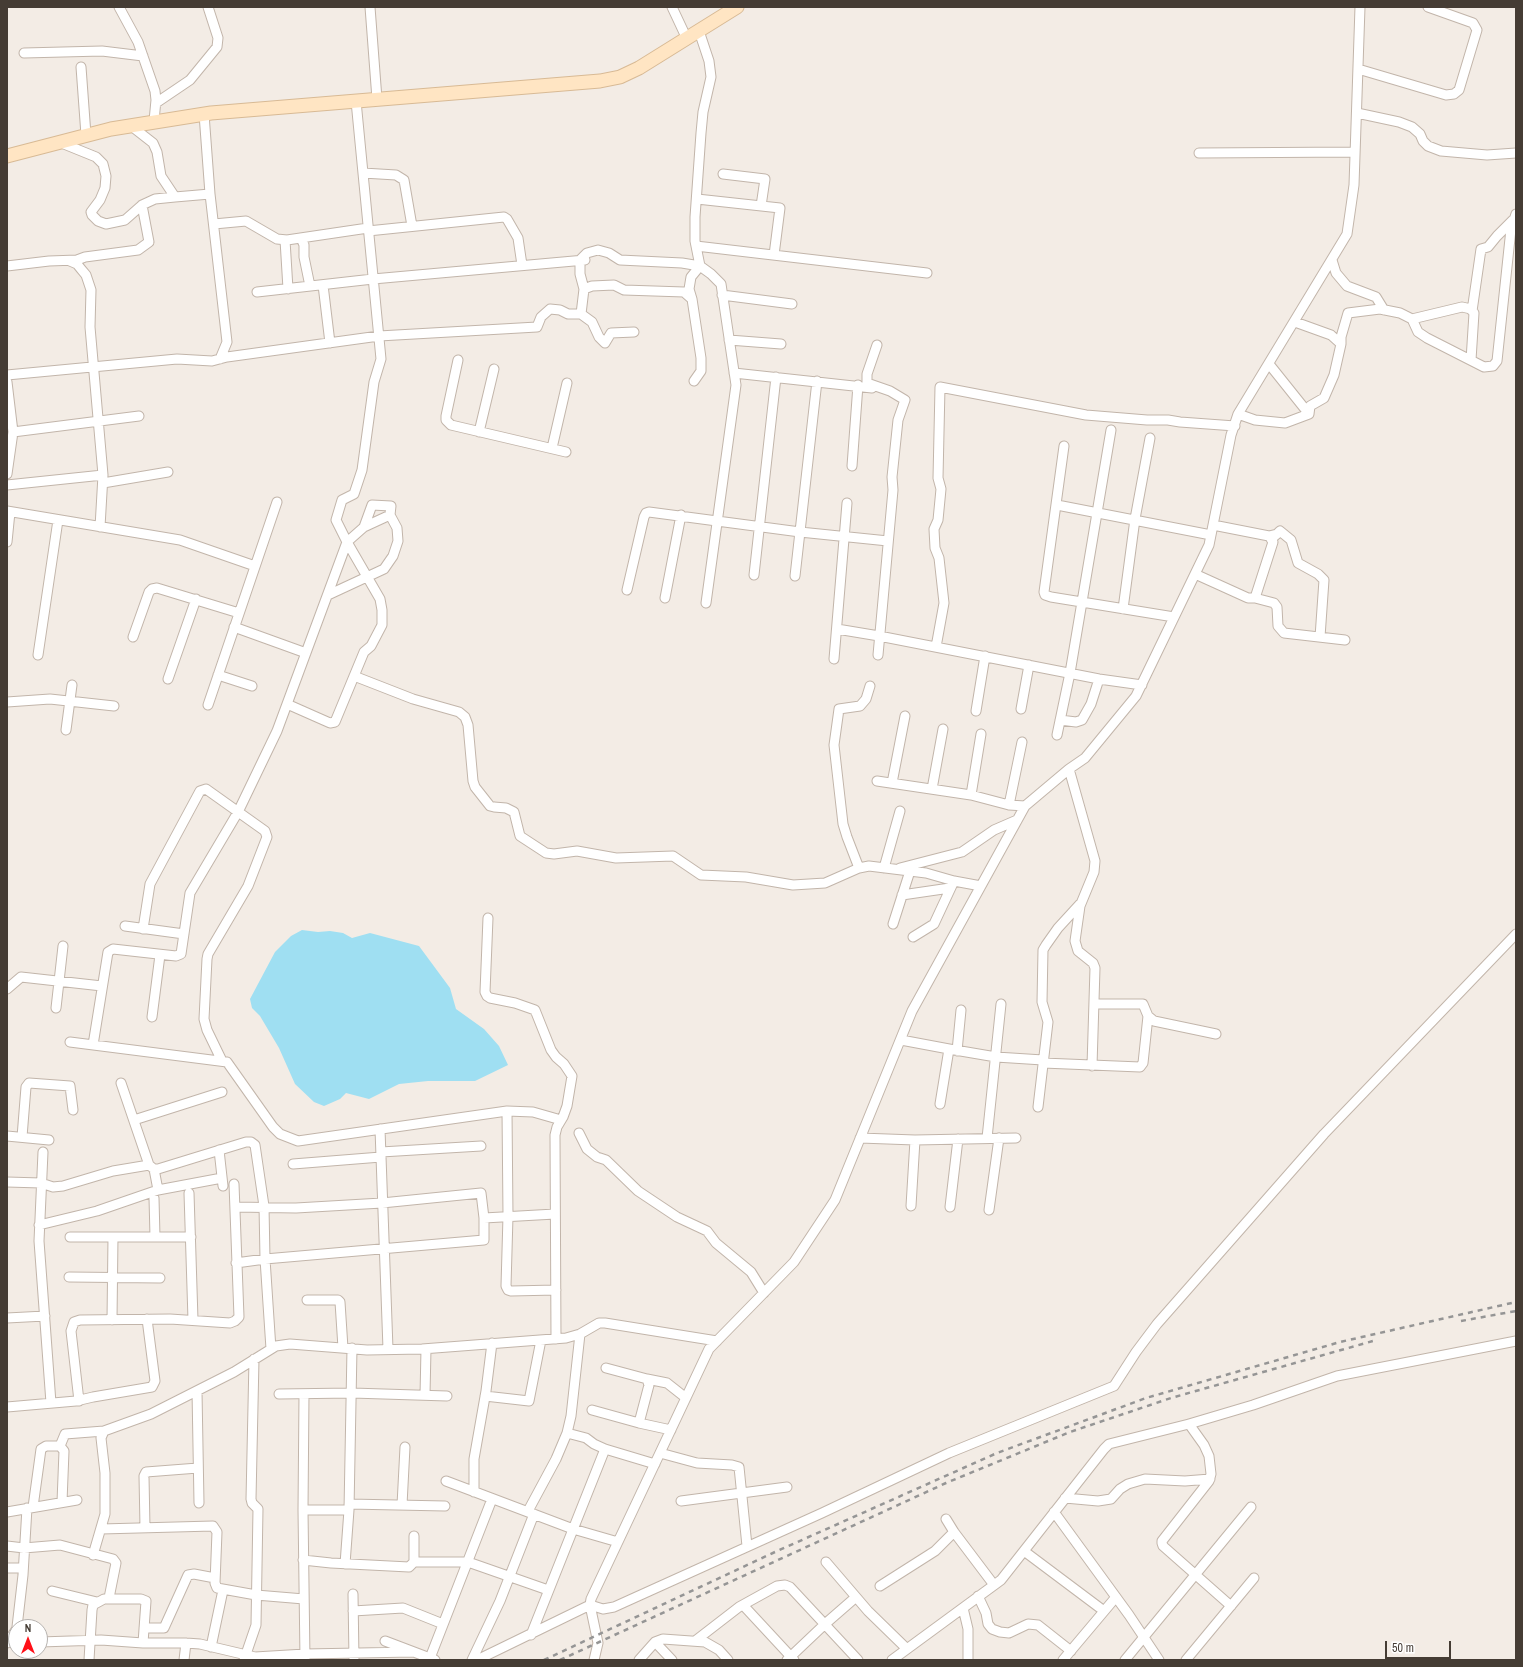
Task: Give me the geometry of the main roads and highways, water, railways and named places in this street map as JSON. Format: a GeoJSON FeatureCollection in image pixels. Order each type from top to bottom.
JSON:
{"type":"FeatureCollection","features":[{"type":"Feature","properties":{"kind":"water"},"geometry":{"type":"Polygon","coordinates":[[[302,930],[343,933],[352,938],[370,933],[419,946],[450,988],[456,1009],[484,1029],[499,1046],[508,1065],[475,1081],[428,1081],[399,1084],[369,1099],[346,1093],[340,1099],[324,1106],[314,1102],[295,1084],[279,1048],[260,1016],[252,1008],[250,999],[275,952],[291,936],[302,930]]]}},
{"type":"Feature","properties":{"kind":"railway"},"geometry":{"type":"LineString","coordinates":[[544,1660],[775,1552],[997,1453],[1146,1398],[1340,1342],[1516,1302]]}},
{"type":"Feature","properties":{"kind":"railway"},"geometry":{"type":"LineString","coordinates":[[1461,1321],[1516,1311]]}},
{"type":"Feature","properties":{"kind":"railway"},"geometry":{"type":"LineString","coordinates":[[560,1660],[946,1483],[1070,1432],[1171,1398],[1373,1341]]}}]}
